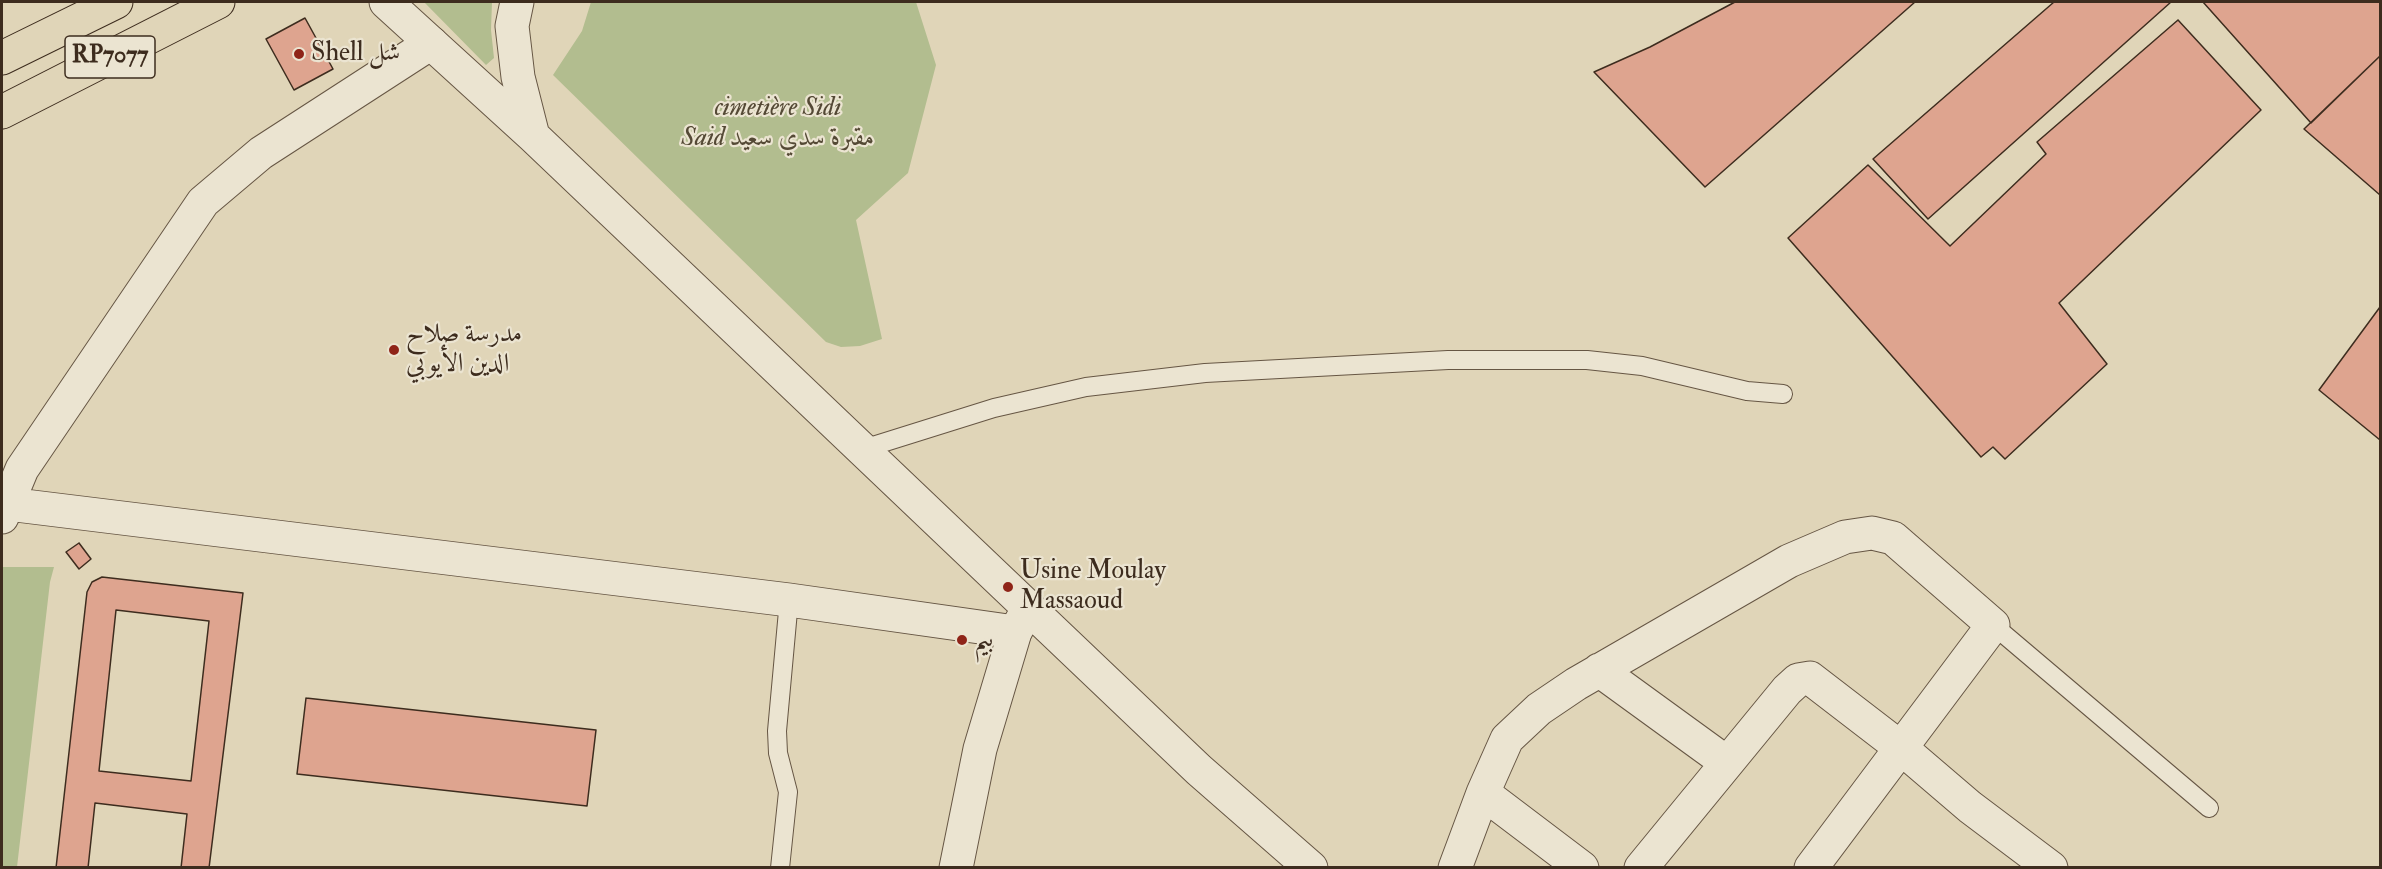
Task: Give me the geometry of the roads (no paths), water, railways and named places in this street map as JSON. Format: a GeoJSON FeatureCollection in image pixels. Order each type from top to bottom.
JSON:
{"type":"FeatureCollection","features":[{"type":"Feature","properties":{"kind":"main road","name":"RP7077"},"geometry":{"type":"LineString","coordinates":[[2,58],[116,2]]}},
{"type":"Feature","properties":{"kind":"main road","name":"RP7077"},"geometry":{"type":"LineString","coordinates":[[7,115],[219,2]]}},
{"type":"Feature","properties":{"kind":"street"},"geometry":{"type":"LineString","coordinates":[[386,2],[533,136],[1008,587],[1021,621],[1311,867]]}},
{"type":"Feature","properties":{"kind":"street"},"geometry":{"type":"LineString","coordinates":[[517,2],[512,26],[518,77],[533,136]]}},
{"type":"Feature","properties":{"kind":"street"},"geometry":{"type":"LineString","coordinates":[[431,43],[261,153],[203,202],[22,469],[4,508],[789,600],[1021,621]]}},
{"type":"Feature","properties":{"kind":"street"},"geometry":{"type":"LineString","coordinates":[[1455,867],[1507,739],[1539,709],[1599,670],[1789,561],[1845,537],[1872,533],[1893,538],[1993,625],[1810,867]]}},
{"type":"Feature","properties":{"kind":"street"},"geometry":{"type":"LineString","coordinates":[[956,867],[980,748],[1021,621]]}},
{"type":"Feature","properties":{"kind":"street"},"geometry":{"type":"LineString","coordinates":[[1599,670],[1727,764]]}},
{"type":"Feature","properties":{"kind":"street"},"geometry":{"type":"LineString","coordinates":[[1641,867],[1787,690],[1803,678],[1810,678],[1901,748],[1970,807],[2017,858],[2051,867]]}},
{"type":"Feature","properties":{"kind":"street"},"geometry":{"type":"LineString","coordinates":[[1483,794],[1582,867]]}},
{"type":"Feature","properties":{"kind":"lane"},"geometry":{"type":"LineString","coordinates":[[863,449],[994,408],[1086,387],[1205,373],[1448,360],[1587,360],[1642,366],[1747,391],[1783,394]]}},
{"type":"Feature","properties":{"kind":"lane"},"geometry":{"type":"LineString","coordinates":[[780,867],[788,792],[778,753],[777,731],[789,600]]}},
{"type":"Feature","properties":{"kind":"lane"},"geometry":{"type":"LineString","coordinates":[[1993,625],[2209,808]]}},
{"type":"Feature","properties":{"kind":"place","name":"Shell شل"},"geometry":{"type":"Point","coordinates":[299,54]}},
{"type":"Feature","properties":{"kind":"place","name":"مدرسة صلاح الدين الأيوبي"},"geometry":{"type":"Point","coordinates":[394,350]}},
{"type":"Feature","properties":{"kind":"place","name":"Usine Moulay Massaoud"},"geometry":{"type":"Point","coordinates":[1008,587]}},
{"type":"Feature","properties":{"kind":"place","name":"بيم"},"geometry":{"type":"Point","coordinates":[962,640]}},
{"type":"Feature","properties":{"kind":"park label","name":"cimetière Sidi Said مقبرة سدي سعيد"},"geometry":{"type":"Point","coordinates":[778,124]}}]}
